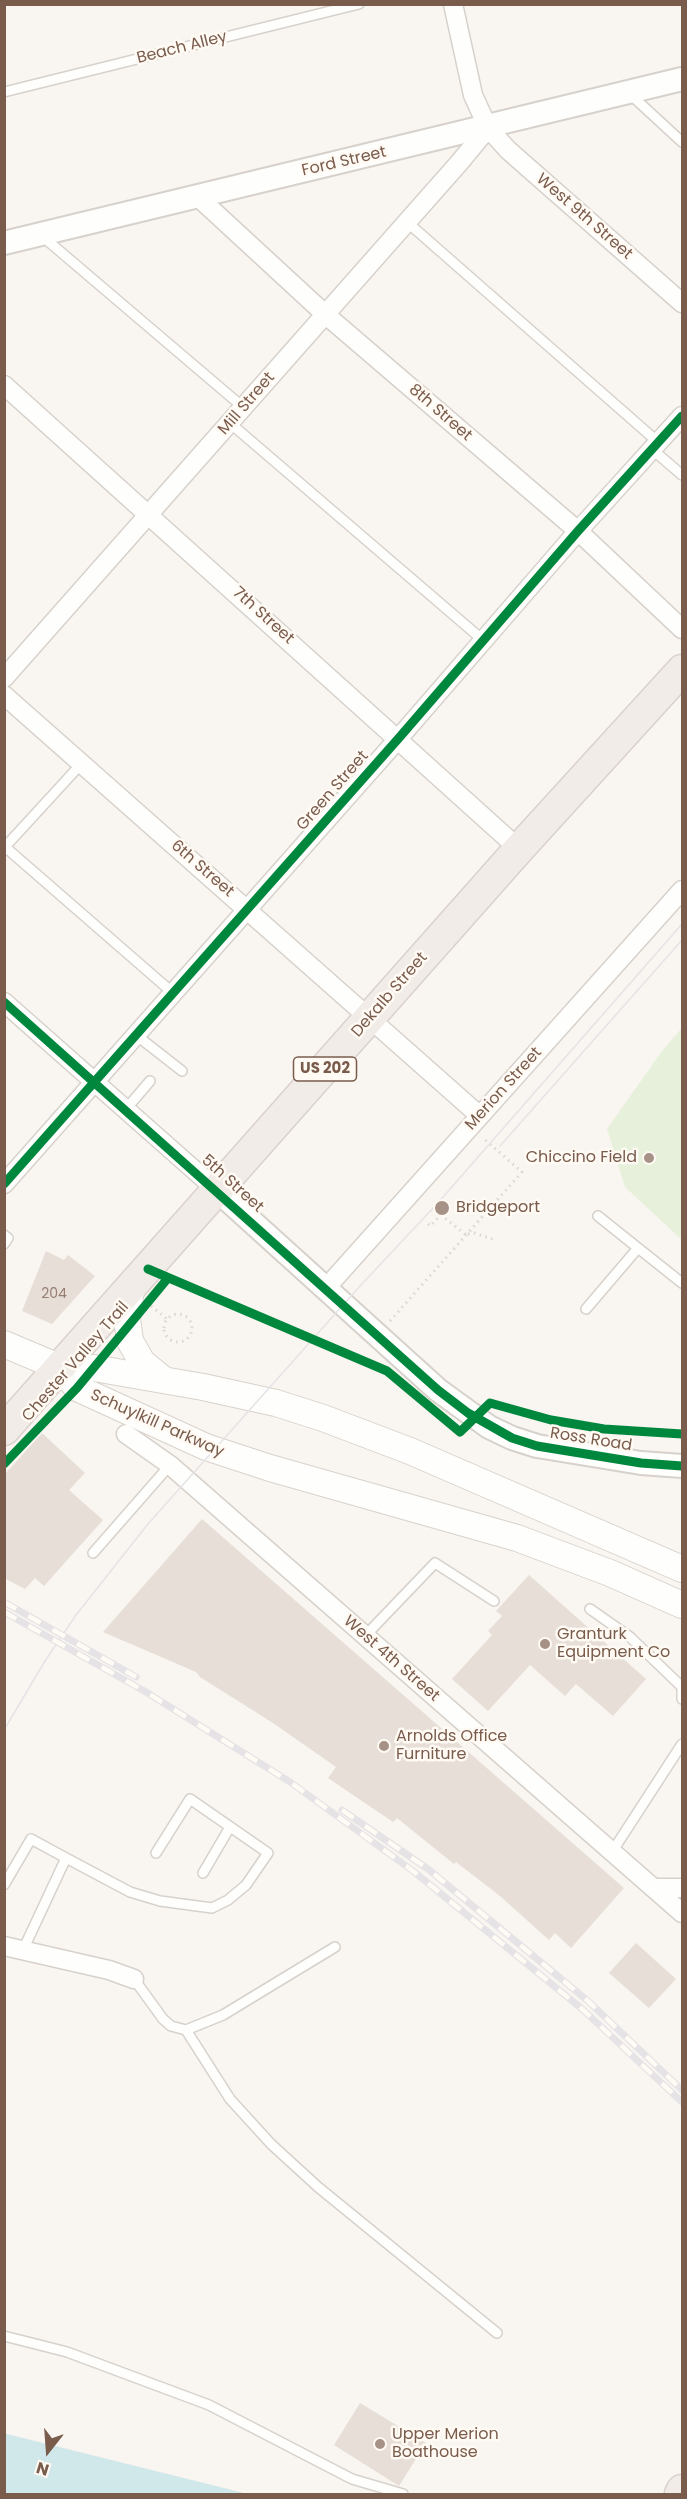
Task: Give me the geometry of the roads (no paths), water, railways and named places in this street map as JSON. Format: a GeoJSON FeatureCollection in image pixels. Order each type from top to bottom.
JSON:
{"type":"FeatureCollection","features":[{"type":"Feature","properties":{"kind":"highway","name":"Dekalb Street"},"geometry":{"type":"LineString","coordinates":[[4,1430],[61,1368],[144,1296],[218,1191],[519,849],[682,670]]}},
{"type":"Feature","properties":{"kind":"highway"},"geometry":{"type":"LineString","coordinates":[[680,2494],[682,2490]]}},
{"type":"Feature","properties":{"kind":"main road"},"geometry":{"type":"LineString","coordinates":[[144,1296],[128,1328],[135,1352],[151,1370],[164,1380]]}},
{"type":"Feature","properties":{"kind":"main road"},"geometry":{"type":"LineString","coordinates":[[4,1344],[61,1368]]}},
{"type":"Feature","properties":{"kind":"main road","name":"Schuylkill Parkway"},"geometry":{"type":"LineString","coordinates":[[61,1368],[94,1368],[276,1403],[367,1433],[682,1569]]}},
{"type":"Feature","properties":{"kind":"main road","name":"Schuylkill Parkway"},"geometry":{"type":"LineString","coordinates":[[61,1368],[77,1388],[206,1447],[270,1468],[517,1538],[610,1573],[682,1605]]}},
{"type":"Feature","properties":{"kind":"street","name":"West 9th Street"},"geometry":{"type":"LineString","coordinates":[[453,4],[474,95],[488,128],[508,150],[682,303]]}},
{"type":"Feature","properties":{"kind":"street","name":"Ford Street"},"geometry":{"type":"LineString","coordinates":[[4,243],[488,128],[682,79]]}},
{"type":"Feature","properties":{"kind":"street","name":"Mill Street"},"geometry":{"type":"LineString","coordinates":[[4,678],[326,315],[488,128]]}},
{"type":"Feature","properties":{"kind":"street","name":"8th Street"},"geometry":{"type":"LineString","coordinates":[[198,197],[326,315],[578,531],[682,629]]}},
{"type":"Feature","properties":{"kind":"street","name":"7th Street"},"geometry":{"type":"LineString","coordinates":[[4,385],[150,514],[519,849]]}},
{"type":"Feature","properties":{"kind":"street","name":"Green Street"},"geometry":{"type":"LineString","coordinates":[[4,1184],[248,910],[578,531],[682,416]]}},
{"type":"Feature","properties":{"kind":"street","name":"6th Street"},"geometry":{"type":"LineString","coordinates":[[4,695],[370,1018],[475,1121]]}},
{"type":"Feature","properties":{"kind":"street","name":"Merion Street"},"geometry":{"type":"LineString","coordinates":[[326,1288],[682,890]]}},
{"type":"Feature","properties":{"kind":"street","name":"5th Street"},"geometry":{"type":"LineString","coordinates":[[4,1002],[438,1390]]}},
{"type":"Feature","properties":{"kind":"street","name":"Ross Road"},"geometry":{"type":"LineString","coordinates":[[438,1390],[489,1427],[537,1446],[630,1461],[682,1466]]}},
{"type":"Feature","properties":{"kind":"street","name":"West 4th Street"},"geometry":{"type":"LineString","coordinates":[[126,1434],[170,1465],[682,1913]]}},
{"type":"Feature","properties":{"kind":"street"},"geometry":{"type":"LineString","coordinates":[[653,1888],[682,1888]]}},
{"type":"Feature","properties":{"kind":"street"},"geometry":{"type":"LineString","coordinates":[[4,1946],[109,1970],[134,1979]]}},
{"type":"Feature","properties":{"kind":"lane","name":"Beach Alley"},"geometry":{"type":"LineString","coordinates":[[4,93],[359,4]]}},
{"type":"Feature","properties":{"kind":"lane"},"geometry":{"type":"LineString","coordinates":[[629,93],[682,142]]}},
{"type":"Feature","properties":{"kind":"lane"},"geometry":{"type":"LineString","coordinates":[[407,222],[656,446],[682,475]]}},
{"type":"Feature","properties":{"kind":"lane"},"geometry":{"type":"LineString","coordinates":[[40,234],[244,408]]}},
{"type":"Feature","properties":{"kind":"lane"},"geometry":{"type":"LineString","coordinates":[[230,423],[484,641]]}},
{"type":"Feature","properties":{"kind":"lane"},"geometry":{"type":"LineString","coordinates":[[82,763],[5,847],[173,993]]}},
{"type":"Feature","properties":{"kind":"lane"},"geometry":{"type":"LineString","coordinates":[[136,1035],[182,1071]]}},
{"type":"Feature","properties":{"kind":"lane"},"geometry":{"type":"LineString","coordinates":[[126,1109],[150,1081]]}},
{"type":"Feature","properties":{"kind":"lane"},"geometry":{"type":"LineString","coordinates":[[598,1216],[682,1283]]}},
{"type":"Feature","properties":{"kind":"lane"},"geometry":{"type":"LineString","coordinates":[[4,1235],[8,1238],[4,1244]]}},
{"type":"Feature","properties":{"kind":"lane"},"geometry":{"type":"LineString","coordinates":[[586,1309],[638,1248]]}},
{"type":"Feature","properties":{"kind":"lane"},"geometry":{"type":"LineString","coordinates":[[93,1553],[170,1465]]}},
{"type":"Feature","properties":{"kind":"lane"},"geometry":{"type":"LineString","coordinates":[[365,1636],[435,1563],[494,1601]]}},
{"type":"Feature","properties":{"kind":"lane"},"geometry":{"type":"LineString","coordinates":[[590,1609],[630,1637],[682,1687],[682,1699]]}},
{"type":"Feature","properties":{"kind":"lane"},"geometry":{"type":"LineString","coordinates":[[612,1852],[682,1744]]}},
{"type":"Feature","properties":{"kind":"lane"},"geometry":{"type":"LineString","coordinates":[[4,1885],[31,1839],[130,1892],[160,1901],[212,1908],[228,1900],[246,1885],[268,1853],[190,1799],[156,1853]]}},
{"type":"Feature","properties":{"kind":"lane"},"geometry":{"type":"LineString","coordinates":[[203,1873],[230,1827]]}},
{"type":"Feature","properties":{"kind":"lane"},"geometry":{"type":"LineString","coordinates":[[23,1950],[66,1858]]}},
{"type":"Feature","properties":{"kind":"lane"},"geometry":{"type":"LineString","coordinates":[[134,1979],[163,2019],[171,2026],[186,2030],[223,2015],[335,1947]]}},
{"type":"Feature","properties":{"kind":"lane"},"geometry":{"type":"LineString","coordinates":[[186,2030],[230,2099],[271,2144],[318,2187],[497,2333]]}},
{"type":"Feature","properties":{"kind":"lane"},"geometry":{"type":"LineString","coordinates":[[4,2336],[67,2352],[209,2404],[352,2478],[403,2494]]}},
{"type":"Feature","properties":{"kind":"water"},"geometry":{"type":"Polygon","coordinates":[[[5,2433],[7,2434],[248,2494],[5,2494],[5,2433]]]}},
{"type":"Feature","properties":{"kind":"tram line"},"geometry":{"type":"LineString","coordinates":[[4,1730],[45,1661],[76,1615],[148,1524],[360,1286],[436,1205],[682,924]]}},
{"type":"Feature","properties":{"kind":"tram line"},"geometry":{"type":"LineString","coordinates":[[500,1146],[682,940]]}},
{"type":"Feature","properties":{"kind":"railway"},"geometry":{"type":"LineString","coordinates":[[4,1602],[136,1677]]}},
{"type":"Feature","properties":{"kind":"railway"},"geometry":{"type":"LineString","coordinates":[[4,1612],[146,1692],[290,1782],[413,1871],[581,2008],[682,2102]]}},
{"type":"Feature","properties":{"kind":"railway"},"geometry":{"type":"LineString","coordinates":[[342,1810],[428,1869],[588,2001],[682,2090]]}},
{"type":"Feature","properties":{"kind":"place","name":"Chiccino Field"},"geometry":{"type":"Point","coordinates":[649,1158]}},
{"type":"Feature","properties":{"kind":"place","name":"Bridgeport"},"geometry":{"type":"Point","coordinates":[442,1208]}},
{"type":"Feature","properties":{"kind":"place","name":"Granturk Equipment Co"},"geometry":{"type":"Point","coordinates":[545,1644]}},
{"type":"Feature","properties":{"kind":"place","name":"Arnolds Office Furniture"},"geometry":{"type":"Point","coordinates":[384,1746]}},
{"type":"Feature","properties":{"kind":"place","name":"Upper Merion Boathouse"},"geometry":{"type":"Point","coordinates":[380,2444]}}]}
